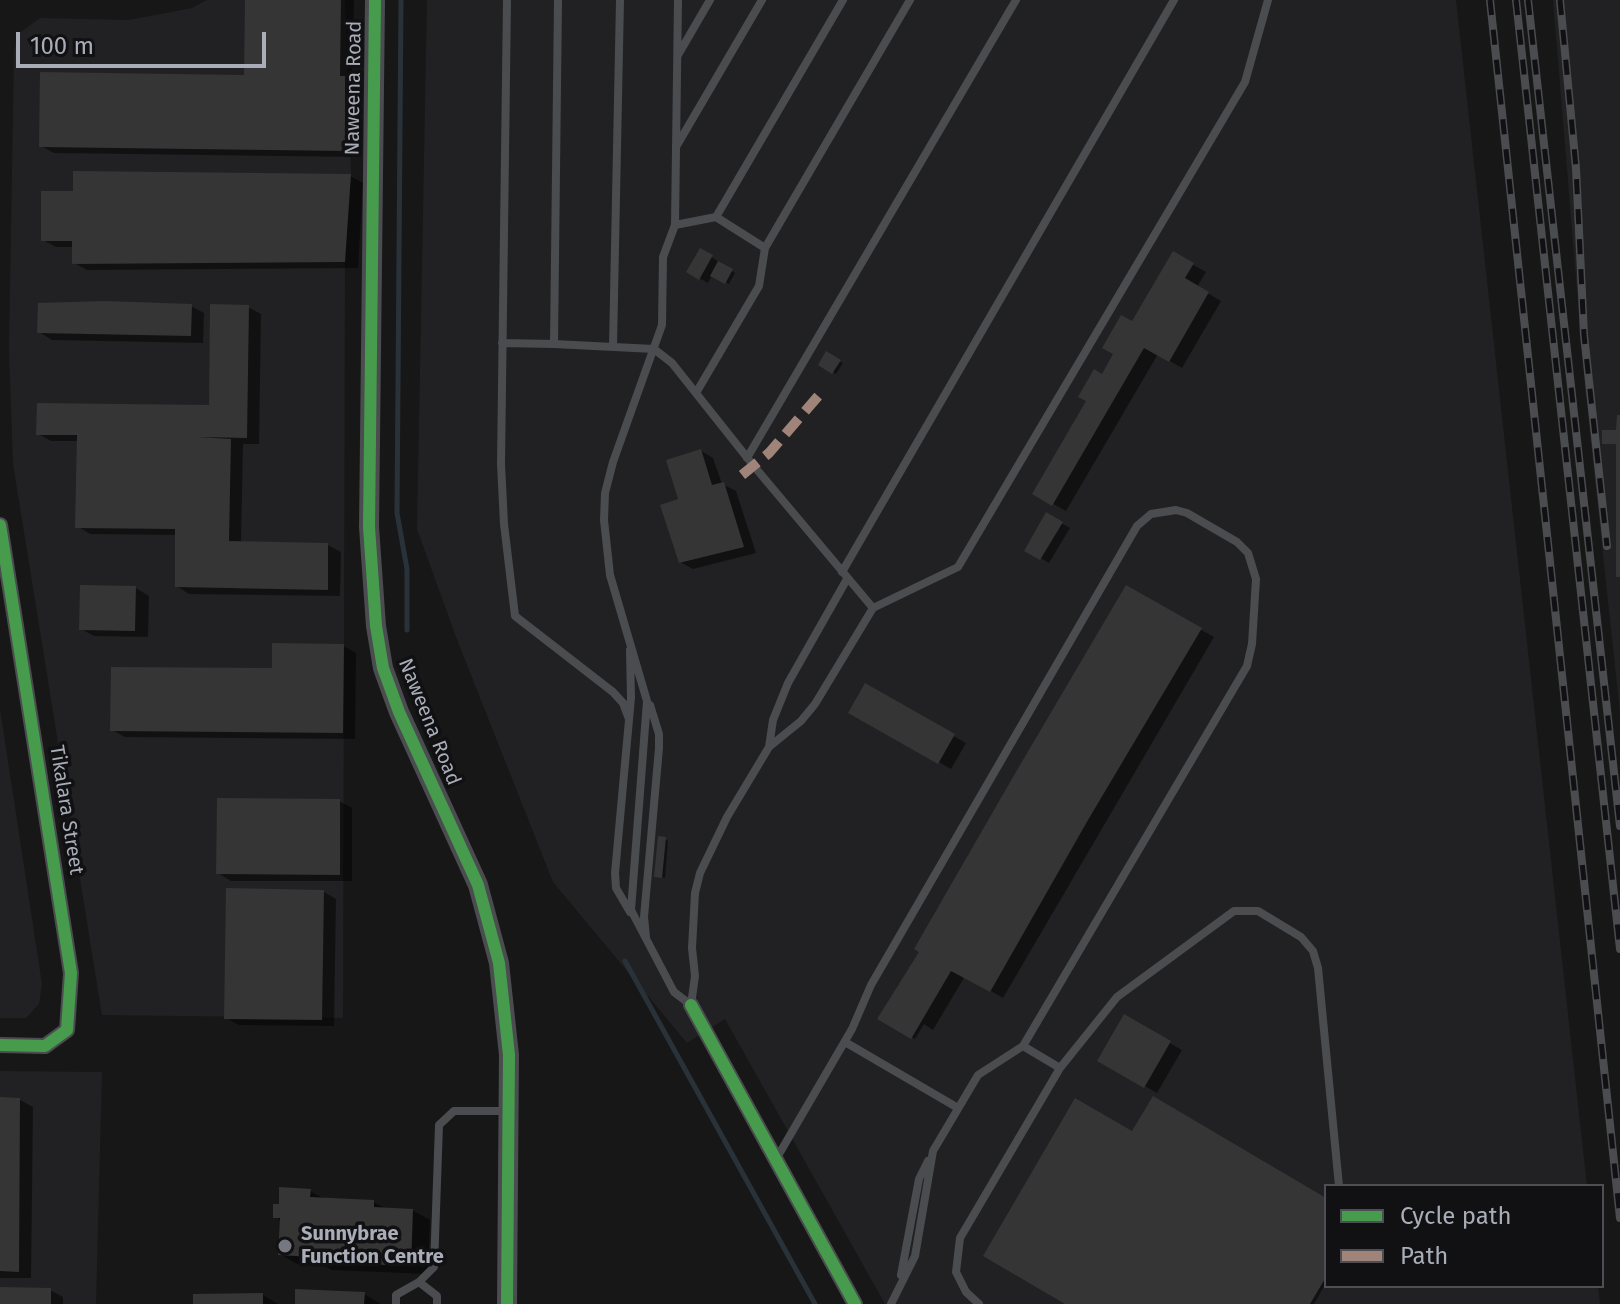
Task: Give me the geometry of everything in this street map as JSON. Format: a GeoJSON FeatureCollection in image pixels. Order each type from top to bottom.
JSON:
{"type":"FeatureCollection","features":[{"type":"Feature","properties":{"kind":"street","name":"Naweena Road"},"geometry":{"type":"LineString","coordinates":[[375,0],[369,527],[376,626],[383,668],[399,712],[478,885],[496,950],[509,1055],[507,1304]]}},
{"type":"Feature","properties":{"kind":"street","name":"Tikalara Street"},"geometry":{"type":"LineString","coordinates":[[0,525],[71,973],[67,1030],[45,1046],[0,1045]]}},
{"type":"Feature","properties":{"kind":"street"},"geometry":{"type":"LineString","coordinates":[[691,1005],[855,1304]]}},
{"type":"Feature","properties":{"kind":"lane"},"geometry":{"type":"LineString","coordinates":[[507,0],[503,509],[515,616],[613,692],[623,703],[629,719]]}},
{"type":"Feature","properties":{"kind":"lane"},"geometry":{"type":"LineString","coordinates":[[554,344],[558,0]]}},
{"type":"Feature","properties":{"kind":"lane"},"geometry":{"type":"LineString","coordinates":[[613,346],[620,0]]}},
{"type":"Feature","properties":{"kind":"lane"},"geometry":{"type":"LineString","coordinates":[[649,947],[644,925],[659,734],[610,575],[604,520],[605,493],[623,431],[662,325],[663,257],[675,225],[678,0]]}},
{"type":"Feature","properties":{"kind":"lane"},"geometry":{"type":"LineString","coordinates":[[677,56],[710,0]]}},
{"type":"Feature","properties":{"kind":"lane"},"geometry":{"type":"LineString","coordinates":[[676,148],[762,0]]}},
{"type":"Feature","properties":{"kind":"lane"},"geometry":{"type":"LineString","coordinates":[[716,217],[843,0]]}},
{"type":"Feature","properties":{"kind":"lane"},"geometry":{"type":"LineString","coordinates":[[696,393],[759,286],[765,248],[910,0]]}},
{"type":"Feature","properties":{"kind":"lane"},"geometry":{"type":"LineString","coordinates":[[747,458],[1016,0]]}},
{"type":"Feature","properties":{"kind":"lane"},"geometry":{"type":"LineString","coordinates":[[769,747],[775,711],[844,576],[1174,0]]}},
{"type":"Feature","properties":{"kind":"lane"},"geometry":{"type":"LineString","coordinates":[[628,633],[631,673],[629,719],[616,888],[674,992],[691,1005],[695,976],[692,917],[700,873],[727,817],[769,747],[801,721],[815,704],[873,608],[958,567],[1245,82],[1268,0]]}},
{"type":"Feature","properties":{"kind":"lane"},"geometry":{"type":"LineString","coordinates":[[675,225],[716,217],[765,248]]}},
{"type":"Feature","properties":{"kind":"lane"},"geometry":{"type":"LineString","coordinates":[[502,343],[654,349],[672,363],[873,608]]}},
{"type":"Feature","properties":{"kind":"lane"},"geometry":{"type":"LineString","coordinates":[[775,1162],[845,1042],[871,985],[1137,526],[1151,514],[1164,510],[1187,513],[1237,542],[1248,553],[1256,579],[1251,655],[1234,690],[1023,1046],[978,1075],[933,1151],[919,1179],[899,1288]]}},
{"type":"Feature","properties":{"kind":"lane"},"geometry":{"type":"LineString","coordinates":[[633,919],[630,901],[647,719],[645,689]]}},
{"type":"Feature","properties":{"kind":"lane"},"geometry":{"type":"LineString","coordinates":[[979,1304],[966,1292],[956,1272],[960,1238],[1060,1068],[1117,997],[1228,915],[1241,910],[1258,911],[1301,937],[1313,951],[1339,1184]]}},
{"type":"Feature","properties":{"kind":"lane"},"geometry":{"type":"LineString","coordinates":[[845,1042],[958,1108]]}},
{"type":"Feature","properties":{"kind":"lane"},"geometry":{"type":"LineString","coordinates":[[1023,1046],[1060,1068]]}},
{"type":"Feature","properties":{"kind":"lane"},"geometry":{"type":"LineString","coordinates":[[396,1304],[396,1295],[419,1282],[434,1267],[439,1125],[454,1111],[509,1111]]}},
{"type":"Feature","properties":{"kind":"lane"},"geometry":{"type":"LineString","coordinates":[[891,1304],[915,1256],[933,1151]]}},
{"type":"Feature","properties":{"kind":"lane"},"geometry":{"type":"LineString","coordinates":[[419,1282],[437,1296],[437,1304]]}},
{"type":"Feature","properties":{"kind":"shaded area"},"geometry":{"type":"Polygon","coordinates":[[[207,0],[345,0],[351,172],[345,262],[343,1018],[102,1015],[13,464],[9,350],[14,51],[18,34],[40,18],[129,20],[192,8],[207,0]]]}},
{"type":"Feature","properties":{"kind":"shaded area"},"geometry":{"type":"Polygon","coordinates":[[[427,0],[1456,0],[1587,1184],[1324,1184],[1324,1288],[1598,1288],[1600,1304],[885,1304],[725,1019],[687,1043],[553,882],[456,637],[417,529],[427,0]]]}},
{"type":"Feature","properties":{"kind":"shaded area"},"geometry":{"type":"Polygon","coordinates":[[[1553,0],[1620,0],[1620,713],[1585,387],[1553,0]]]}},
{"type":"Feature","properties":{"kind":"shaded area"},"geometry":{"type":"Polygon","coordinates":[[[0,709],[42,984],[39,1004],[26,1018],[0,1018],[0,709]]]}},
{"type":"Feature","properties":{"kind":"shaded area"},"geometry":{"type":"Polygon","coordinates":[[[0,1071],[102,1072],[96,1304],[0,1304],[0,1071]]]}},
{"type":"Feature","properties":{"kind":"building"},"geometry":{"type":"Polygon","coordinates":[[[245,0],[341,0],[340,76],[345,76],[345,151],[39,147],[40,72],[244,75],[245,0]]]}},
{"type":"Feature","properties":{"kind":"building"},"geometry":{"type":"Polygon","coordinates":[[[73,171],[351,174],[345,262],[72,264],[72,241],[41,241],[41,191],[73,191],[73,171]]]}},
{"type":"Feature","properties":{"kind":"building"},"geometry":{"type":"Polygon","coordinates":[[[700,248],[713,255],[699,280],[686,272],[700,248]]]}},
{"type":"Feature","properties":{"kind":"building"},"geometry":{"type":"Polygon","coordinates":[[[1173,251],[1194,263],[1185,278],[1209,292],[1169,362],[1144,348],[1052,506],[1032,494],[1086,401],[1078,397],[1094,369],[1102,374],[1113,354],[1102,348],[1121,315],[1132,321],[1173,251]]]}},
{"type":"Feature","properties":{"kind":"building"},"geometry":{"type":"Polygon","coordinates":[[[718,261],[733,269],[725,284],[710,276],[718,261]]]}},
{"type":"Feature","properties":{"kind":"building"},"geometry":{"type":"Polygon","coordinates":[[[104,301],[192,304],[191,336],[37,333],[38,303],[104,301]]]}},
{"type":"Feature","properties":{"kind":"building"},"geometry":{"type":"Polygon","coordinates":[[[210,304],[249,305],[247,438],[197,437],[231,439],[229,541],[328,543],[328,590],[175,587],[175,529],[75,528],[77,435],[36,435],[37,403],[209,405],[210,304]]]}},
{"type":"Feature","properties":{"kind":"building"},"geometry":{"type":"Polygon","coordinates":[[[826,351],[841,360],[832,374],[818,365],[826,351]]]}},
{"type":"Feature","properties":{"kind":"building"},"geometry":{"type":"Polygon","coordinates":[[[1617,415],[1620,415],[1620,577],[1616,577],[1616,444],[1602,444],[1602,430],[1616,430],[1617,415]]]}},
{"type":"Feature","properties":{"kind":"building"},"geometry":{"type":"Polygon","coordinates":[[[701,449],[712,485],[724,482],[744,547],[679,563],[660,505],[678,499],[666,460],[701,449]]]}},
{"type":"Feature","properties":{"kind":"building"},"geometry":{"type":"Polygon","coordinates":[[[1046,512],[1063,522],[1040,560],[1024,551],[1046,512]]]}},
{"type":"Feature","properties":{"kind":"building"},"geometry":{"type":"Polygon","coordinates":[[[80,585],[136,586],[135,631],[79,630],[80,585]]]}},
{"type":"Feature","properties":{"kind":"building"},"geometry":{"type":"Polygon","coordinates":[[[1126,585],[1202,628],[990,992],[951,971],[911,1039],[877,1019],[919,952],[914,949],[1126,585]]]}},
{"type":"Feature","properties":{"kind":"building"},"geometry":{"type":"Polygon","coordinates":[[[272,643],[344,644],[343,733],[110,731],[111,667],[272,668],[272,643]]]}},
{"type":"Feature","properties":{"kind":"building"},"geometry":{"type":"Polygon","coordinates":[[[865,683],[955,734],[938,764],[848,713],[865,683]]]}},
{"type":"Feature","properties":{"kind":"building"},"geometry":{"type":"Polygon","coordinates":[[[217,798],[340,799],[340,875],[216,874],[217,798]]]}},
{"type":"Feature","properties":{"kind":"building"},"geometry":{"type":"Polygon","coordinates":[[[658,836],[666,837],[662,878],[654,877],[658,836]]]}},
{"type":"Feature","properties":{"kind":"building"},"geometry":{"type":"Polygon","coordinates":[[[226,888],[324,890],[322,1020],[224,1019],[226,888]]]}},
{"type":"Feature","properties":{"kind":"building"},"geometry":{"type":"Polygon","coordinates":[[[1124,1014],[1171,1041],[1144,1088],[1097,1061],[1124,1014]]]}},
{"type":"Feature","properties":{"kind":"building"},"geometry":{"type":"Polygon","coordinates":[[[1153,1096],[1324,1197],[1324,1280],[1310,1304],[1065,1304],[983,1256],[1075,1098],[1132,1131],[1153,1096]]]}},
{"type":"Feature","properties":{"kind":"building"},"geometry":{"type":"Polygon","coordinates":[[[0,1097],[20,1098],[19,1272],[0,1271],[0,1097]]]}},
{"type":"Feature","properties":{"kind":"building"},"geometry":{"type":"Polygon","coordinates":[[[279,1187],[311,1189],[310,1197],[374,1200],[374,1207],[413,1209],[411,1266],[313,1262],[313,1257],[278,1255],[280,1218],[273,1218],[273,1204],[279,1204],[279,1187]]]}},
{"type":"Feature","properties":{"kind":"building"},"geometry":{"type":"Polygon","coordinates":[[[0,1287],[51,1288],[51,1304],[0,1304],[0,1287]]]}},
{"type":"Feature","properties":{"kind":"building"},"geometry":{"type":"Polygon","coordinates":[[[295,1289],[365,1292],[364,1304],[295,1304],[295,1289]]]}},
{"type":"Feature","properties":{"kind":"building"},"geometry":{"type":"Polygon","coordinates":[[[263,1293],[263,1304],[193,1304],[193,1294],[263,1293]]]}},
{"type":"Feature","properties":{"kind":"waterway"},"geometry":{"type":"LineString","coordinates":[[401,0],[397,513],[407,569],[407,630]]}},
{"type":"Feature","properties":{"kind":"waterway"},"geometry":{"type":"LineString","coordinates":[[625,961],[815,1304]]}},
{"type":"Feature","properties":{"kind":"railway"},"geometry":{"type":"LineString","coordinates":[[1490,0],[1620,1218]]}},
{"type":"Feature","properties":{"kind":"railway"},"geometry":{"type":"LineString","coordinates":[[1516,0],[1620,949]]}},
{"type":"Feature","properties":{"kind":"railway"},"geometry":{"type":"LineString","coordinates":[[1528,0],[1620,826]]}},
{"type":"Feature","properties":{"kind":"railway"},"geometry":{"type":"LineString","coordinates":[[1560,0],[1576,168],[1584,335],[1607,546]]}},
{"type":"Feature","properties":{"kind":"marked path"},"geometry":{"type":"LineString","coordinates":[[742,475],[769,453],[820,394]]}},
{"type":"Feature","properties":{"kind":"cycle path"},"geometry":{"type":"LineString","coordinates":[[375,0],[369,527],[376,626],[383,668],[399,712],[478,885],[499,963],[509,1055],[507,1304]]}},
{"type":"Feature","properties":{"kind":"cycle path"},"geometry":{"type":"LineString","coordinates":[[0,525],[71,973],[67,1030],[45,1046],[0,1045]]}},
{"type":"Feature","properties":{"kind":"cycle path"},"geometry":{"type":"LineString","coordinates":[[691,1005],[855,1304]]}},
{"type":"Feature","properties":{"kind":"place","name":"Sunnybrae Function Centre"},"geometry":{"type":"Point","coordinates":[285,1246]}}]}
